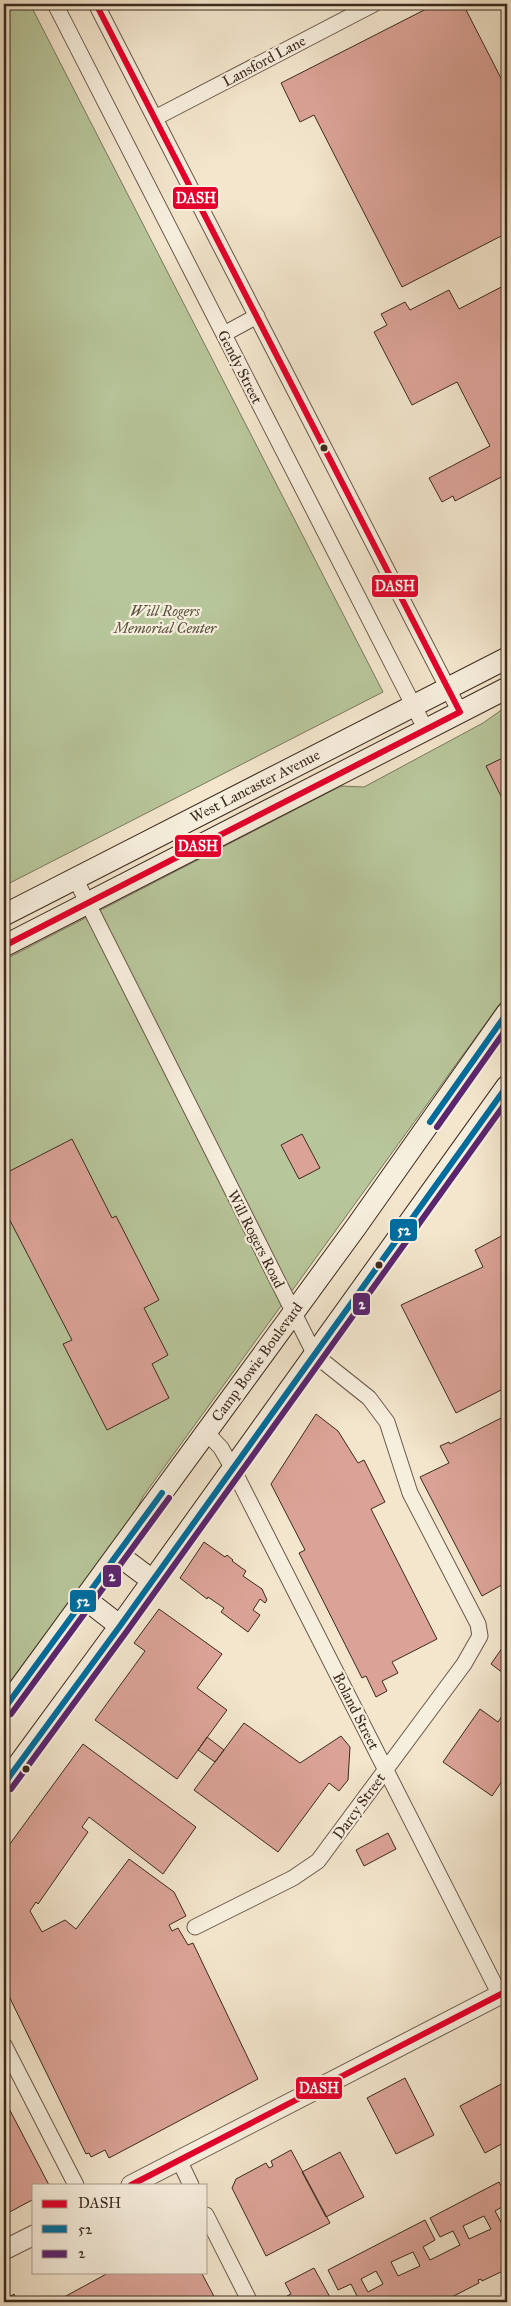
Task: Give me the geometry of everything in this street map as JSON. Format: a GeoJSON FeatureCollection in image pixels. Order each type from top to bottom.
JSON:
{"type":"FeatureCollection","features":[{"type":"Feature","properties":{"kind":"main road","name":"West Lancaster Avenue"},"geometry":{"type":"LineString","coordinates":[[4,915],[507,658]]}},
{"type":"Feature","properties":{"kind":"main road","name":"West Lancaster Avenue"},"geometry":{"type":"LineString","coordinates":[[4,946],[507,688]]}},
{"type":"Feature","properties":{"kind":"main road","name":"Camp Bowie Boulevard"},"geometry":{"type":"LineString","coordinates":[[4,1709],[503,1025]]}},
{"type":"Feature","properties":{"kind":"main road"},"geometry":{"type":"LineString","coordinates":[[4,1784],[153,1581],[507,1086]]}},
{"type":"Feature","properties":{"kind":"main road"},"geometry":{"type":"LineString","coordinates":[[117,1554],[153,1581]]}},
{"type":"Feature","properties":{"kind":"main road"},"geometry":{"type":"LineString","coordinates":[[84,1598],[120,1626]]}},
{"type":"Feature","properties":{"kind":"street","name":"Gendy Street"},"geometry":{"type":"LineString","coordinates":[[55,4],[426,730]]}},
{"type":"Feature","properties":{"kind":"street"},"geometry":{"type":"LineString","coordinates":[[96,4],[460,712]]}},
{"type":"Feature","properties":{"kind":"street","name":"Lansford Lane"},"geometry":{"type":"LineString","coordinates":[[155,118],[374,4]]}},
{"type":"Feature","properties":{"kind":"street"},"geometry":{"type":"LineString","coordinates":[[224,334],[257,316]]}},
{"type":"Feature","properties":{"kind":"street","name":"Will Rogers Road"},"geometry":{"type":"LineString","coordinates":[[75,878],[315,1355],[370,1398],[387,1422],[410,1492],[478,1624],[480,1636]]}},
{"type":"Feature","properties":{"kind":"street","name":"Boland Street"},"geometry":{"type":"LineString","coordinates":[[206,1432],[221,1448],[233,1469],[386,1769],[504,1993]]}},
{"type":"Feature","properties":{"kind":"street","name":"Darcy Street"},"geometry":{"type":"LineString","coordinates":[[195,1927],[293,1878],[318,1861],[464,1664],[480,1636]]}},
{"type":"Feature","properties":{"kind":"street"},"geometry":{"type":"LineString","coordinates":[[133,2184],[504,1993]]}},
{"type":"Feature","properties":{"kind":"street"},"geometry":{"type":"LineString","coordinates":[[4,2045],[75,2184]]}},
{"type":"Feature","properties":{"kind":"street"},"geometry":{"type":"LineString","coordinates":[[179,2160],[191,2184]]}},
{"type":"Feature","properties":{"kind":"street"},"geometry":{"type":"LineString","coordinates":[[208,2219],[250,2302]]}},
{"type":"Feature","properties":{"kind":"street"},"geometry":{"type":"LineString","coordinates":[[4,2250],[32,2235]]}},
{"type":"Feature","properties":{"kind":"green space","name":"Will Rogers Memorial Center"},"geometry":{"type":"Polygon","coordinates":[[[4,4],[30,4],[383,692],[4,886],[4,4]]]}},
{"type":"Feature","properties":{"kind":"green space"},"geometry":{"type":"Polygon","coordinates":[[[507,706],[507,994],[144,1495],[135,1512],[4,1690],[4,960],[341,786],[364,787],[483,723],[507,706]]]}},
{"type":"Feature","properties":{"kind":"building"},"geometry":{"type":"Polygon","coordinates":[[[436,4],[463,4],[507,90],[507,233],[402,287],[314,115],[300,122],[281,83],[436,4]]]}},
{"type":"Feature","properties":{"kind":"building"},"geometry":{"type":"Polygon","coordinates":[[[507,284],[507,474],[455,501],[453,496],[442,502],[429,478],[490,446],[457,382],[412,405],[374,332],[387,325],[381,314],[405,302],[410,310],[449,290],[459,309],[507,284]]]}},
{"type":"Feature","properties":{"kind":"building"},"geometry":{"type":"Polygon","coordinates":[[[507,756],[507,808],[486,766],[507,756]]]}},
{"type":"Feature","properties":{"kind":"building"},"geometry":{"type":"Polygon","coordinates":[[[302,1134],[320,1168],[299,1179],[281,1145],[302,1134]]]}},
{"type":"Feature","properties":{"kind":"building"},"geometry":{"type":"Polygon","coordinates":[[[72,1139],[112,1218],[116,1216],[159,1300],[144,1308],[168,1355],[152,1364],[169,1398],[107,1430],[63,1344],[72,1340],[4,1209],[4,1174],[72,1139]]]}},
{"type":"Feature","properties":{"kind":"building"},"geometry":{"type":"Polygon","coordinates":[[[507,1233],[507,1387],[456,1413],[401,1305],[483,1267],[475,1250],[507,1233]]]}},
{"type":"Feature","properties":{"kind":"building"},"geometry":{"type":"Polygon","coordinates":[[[316,1414],[338,1431],[358,1463],[364,1460],[385,1502],[371,1509],[437,1639],[392,1662],[398,1673],[382,1681],[387,1691],[376,1697],[366,1676],[362,1678],[299,1553],[305,1550],[271,1484],[316,1414]]]}},
{"type":"Feature","properties":{"kind":"building"},"geometry":{"type":"Polygon","coordinates":[[[507,1415],[507,1582],[482,1596],[420,1477],[449,1463],[440,1446],[449,1442],[450,1444],[507,1415]]]}},
{"type":"Feature","properties":{"kind":"building"},"geometry":{"type":"Polygon","coordinates":[[[204,1542],[225,1557],[227,1555],[246,1571],[243,1576],[262,1589],[267,1600],[265,1603],[260,1599],[253,1610],[260,1615],[248,1632],[221,1612],[224,1608],[208,1597],[207,1599],[180,1578],[204,1542]]]}},
{"type":"Feature","properties":{"kind":"building"},"geometry":{"type":"Polygon","coordinates":[[[159,1609],[222,1654],[197,1688],[227,1710],[177,1779],[95,1720],[145,1651],[134,1643],[159,1609]]]}},
{"type":"Feature","properties":{"kind":"building"},"geometry":{"type":"Polygon","coordinates":[[[507,1641],[507,1676],[491,1664],[507,1641]]]}},
{"type":"Feature","properties":{"kind":"building"},"geometry":{"type":"Polygon","coordinates":[[[480,1709],[498,1722],[507,1709],[507,1774],[492,1796],[443,1762],[480,1709]]]}},
{"type":"Feature","properties":{"kind":"building"},"geometry":{"type":"Polygon","coordinates":[[[244,1723],[300,1763],[341,1736],[350,1747],[348,1780],[339,1791],[329,1783],[278,1852],[194,1790],[244,1723]]]}},
{"type":"Feature","properties":{"kind":"building"},"geometry":{"type":"Polygon","coordinates":[[[207,1737],[224,1750],[215,1762],[198,1750],[207,1737]]]}},
{"type":"Feature","properties":{"kind":"building"},"geometry":{"type":"Polygon","coordinates":[[[83,1744],[196,1827],[163,1874],[89,1817],[82,1827],[88,1832],[38,1904],[36,1902],[30,1911],[42,1932],[65,1920],[76,1929],[129,1859],[174,1892],[186,1916],[169,1925],[172,1931],[178,1928],[188,1945],[193,1943],[258,2079],[109,2158],[105,2150],[91,2157],[89,2153],[86,2154],[4,1986],[4,1852],[83,1744]]]}},
{"type":"Feature","properties":{"kind":"building"},"geometry":{"type":"Polygon","coordinates":[[[388,1833],[396,1849],[364,1866],[356,1850],[388,1833]]]}},
{"type":"Feature","properties":{"kind":"building"},"geometry":{"type":"Polygon","coordinates":[[[405,2078],[434,2135],[396,2154],[367,2098],[405,2078]]]}},
{"type":"Feature","properties":{"kind":"building"},"geometry":{"type":"Polygon","coordinates":[[[507,2081],[507,2141],[485,2153],[460,2106],[507,2081]]]}},
{"type":"Feature","properties":{"kind":"building"},"geometry":{"type":"Polygon","coordinates":[[[4,2099],[48,2184],[32,2184],[32,2200],[4,2215],[4,2099]]]}},
{"type":"Feature","properties":{"kind":"building"},"geometry":{"type":"Polygon","coordinates":[[[291,2150],[330,2223],[266,2256],[232,2188],[236,2179],[266,2163],[269,2168],[273,2166],[271,2161],[291,2150]]]}},
{"type":"Feature","properties":{"kind":"building"},"geometry":{"type":"Polygon","coordinates":[[[340,2152],[364,2197],[326,2217],[302,2172],[340,2152]]]}},
{"type":"Feature","properties":{"kind":"building"},"geometry":{"type":"Polygon","coordinates":[[[499,2182],[507,2198],[507,2204],[495,2211],[502,2224],[507,2221],[507,2269],[482,2281],[481,2279],[478,2280],[479,2283],[446,2300],[445,2298],[440,2300],[441,2302],[350,2302],[358,2298],[351,2284],[338,2290],[328,2270],[425,2220],[435,2240],[423,2247],[430,2260],[460,2245],[453,2231],[440,2237],[430,2218],[499,2182]],[[484,2216],[463,2226],[469,2239],[491,2229],[484,2216]],[[413,2252],[391,2262],[398,2276],[420,2266],[413,2252]],[[376,2271],[361,2279],[368,2292],[383,2284],[376,2271]]]}},
{"type":"Feature","properties":{"kind":"building"},"geometry":{"type":"Polygon","coordinates":[[[314,2268],[331,2302],[295,2302],[293,2298],[290,2300],[287,2296],[291,2294],[285,2283],[314,2268]]]}},
{"type":"Feature","properties":{"kind":"building"},"geometry":{"type":"Polygon","coordinates":[[[106,2274],[202,2274],[217,2302],[55,2302],[106,2274]]]}},
{"type":"Feature","properties":{"kind":"building"},"geometry":{"type":"Polygon","coordinates":[[[14,2294],[18,2302],[4,2302],[4,2300],[14,2294]]]}},
{"type":"Feature","properties":{"kind":"transit line","name":"DASH"},"geometry":{"type":"LineString","coordinates":[[4,946],[460,712],[96,4]]}},
{"type":"Feature","properties":{"kind":"transit line","name":"52"},"geometry":{"type":"LineString","coordinates":[[430,1122],[507,1013]]}},
{"type":"Feature","properties":{"kind":"transit line","name":"2"},"geometry":{"type":"LineString","coordinates":[[437,1127],[507,1028]]}},
{"type":"Feature","properties":{"kind":"transit line","name":"52"},"geometry":{"type":"LineString","coordinates":[[4,1784],[120,1626],[507,1086]]}},
{"type":"Feature","properties":{"kind":"transit line","name":"2"},"geometry":{"type":"LineString","coordinates":[[11,1789],[127,1631],[507,1101]]}},
{"type":"Feature","properties":{"kind":"transit line","name":"52"},"geometry":{"type":"LineString","coordinates":[[4,1709],[162,1493]]}},
{"type":"Feature","properties":{"kind":"transit line","name":"2"},"geometry":{"type":"LineString","coordinates":[[11,1714],[169,1498]]}},
{"type":"Feature","properties":{"kind":"transit line","name":"DASH"},"geometry":{"type":"LineString","coordinates":[[133,2184],[507,1991]]}}]}
